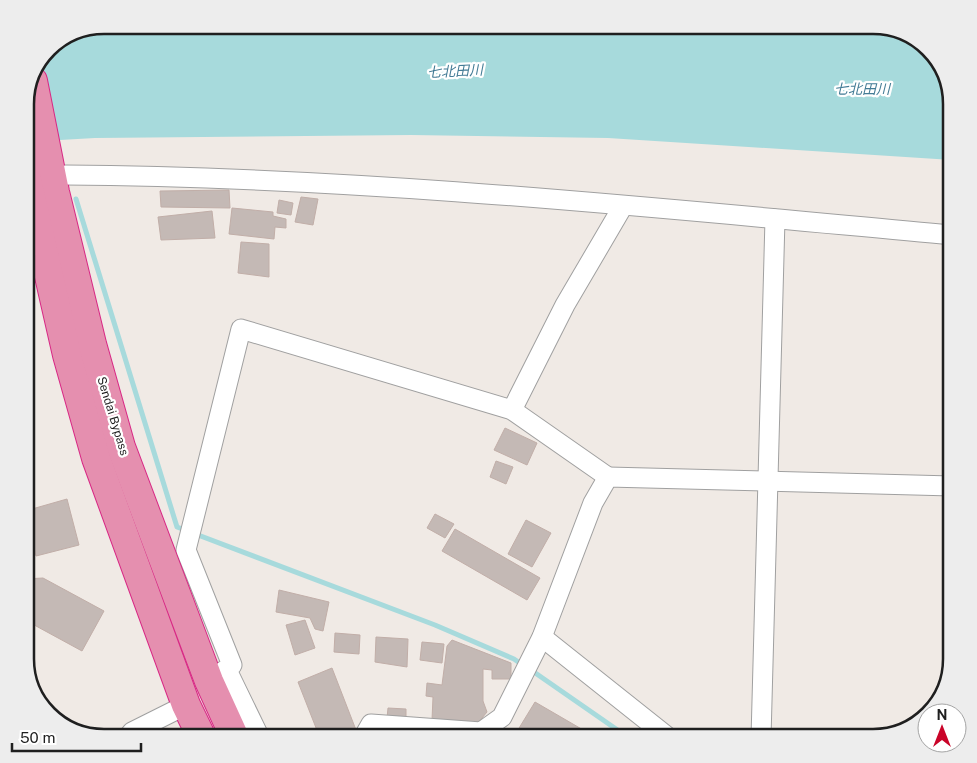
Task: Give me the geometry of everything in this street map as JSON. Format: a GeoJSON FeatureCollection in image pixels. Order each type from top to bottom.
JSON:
{"type":"FeatureCollection","features":[{"type":"Feature","properties":{"kind":"highway","name":"Sendai Bypass"},"geometry":{"type":"LineString","coordinates":[[35,92],[44,183],[67,355],[96,458],[186,705],[198,729]]}},
{"type":"Feature","properties":{"kind":"highway","name":"Sendai Bypass"},"geometry":{"type":"LineString","coordinates":[[44,183],[121,447],[218,676],[233,729]]}},
{"type":"Feature","properties":{"kind":"street"},"geometry":{"type":"LineString","coordinates":[[44,183],[387,187],[943,234]]}},
{"type":"Feature","properties":{"kind":"street"},"geometry":{"type":"LineString","coordinates":[[512,410],[565,305],[623,206]]}},
{"type":"Feature","properties":{"kind":"street"},"geometry":{"type":"LineString","coordinates":[[761,729],[775,219]]}},
{"type":"Feature","properties":{"kind":"street"},"geometry":{"type":"LineString","coordinates":[[254,729],[218,676],[232,665],[186,550],[241,329],[512,410],[608,477],[943,486]]}},
{"type":"Feature","properties":{"kind":"street"},"geometry":{"type":"LineString","coordinates":[[485,729],[502,717],[540,641],[593,503],[608,477]]}},
{"type":"Feature","properties":{"kind":"street"},"geometry":{"type":"LineString","coordinates":[[540,641],[657,729]]}},
{"type":"Feature","properties":{"kind":"street"},"geometry":{"type":"LineString","coordinates":[[138,729],[186,705]]}},
{"type":"Feature","properties":{"kind":"street"},"geometry":{"type":"LineString","coordinates":[[368,729],[371,724],[440,729]]}},
{"type":"Feature","properties":{"kind":"water","name":"七北田川"},"geometry":{"type":"Polygon","coordinates":[[[103,34],[887,35],[908,43],[929,61],[940,81],[943,103],[943,159],[608,138],[411,135],[95,138],[34,141],[34,99],[39,77],[45,65],[54,54],[65,45],[77,39],[103,34]]]}},
{"type":"Feature","properties":{"kind":"building"},"geometry":{"type":"Polygon","coordinates":[[[229,190],[230,208],[161,207],[160,191],[229,190]]]}},
{"type":"Feature","properties":{"kind":"building"},"geometry":{"type":"Polygon","coordinates":[[[301,197],[318,199],[313,225],[295,222],[301,197]]]}},
{"type":"Feature","properties":{"kind":"building"},"geometry":{"type":"Polygon","coordinates":[[[279,200],[293,203],[291,215],[277,213],[279,200]]]}},
{"type":"Feature","properties":{"kind":"building"},"geometry":{"type":"Polygon","coordinates":[[[232,208],[273,212],[273,216],[286,219],[286,228],[275,227],[274,239],[229,234],[232,208]]]}},
{"type":"Feature","properties":{"kind":"building"},"geometry":{"type":"Polygon","coordinates":[[[212,211],[215,238],[161,240],[158,217],[212,211]]]}},
{"type":"Feature","properties":{"kind":"building"},"geometry":{"type":"Polygon","coordinates":[[[241,242],[269,244],[269,277],[238,273],[241,242]]]}},
{"type":"Feature","properties":{"kind":"building"},"geometry":{"type":"Polygon","coordinates":[[[505,428],[537,443],[527,465],[494,450],[505,428]]]}},
{"type":"Feature","properties":{"kind":"building"},"geometry":{"type":"Polygon","coordinates":[[[496,461],[513,467],[506,484],[490,477],[496,461]]]}},
{"type":"Feature","properties":{"kind":"building"},"geometry":{"type":"Polygon","coordinates":[[[67,499],[79,545],[36,556],[34,548],[34,508],[67,499]]]}},
{"type":"Feature","properties":{"kind":"building"},"geometry":{"type":"Polygon","coordinates":[[[435,514],[454,524],[445,538],[427,528],[435,514]]]}},
{"type":"Feature","properties":{"kind":"building"},"geometry":{"type":"Polygon","coordinates":[[[526,520],[551,533],[532,567],[508,554],[526,520]]]}},
{"type":"Feature","properties":{"kind":"building"},"geometry":{"type":"Polygon","coordinates":[[[455,529],[540,578],[527,600],[442,551],[455,529]]]}},
{"type":"Feature","properties":{"kind":"building"},"geometry":{"type":"Polygon","coordinates":[[[34,578],[43,578],[104,611],[82,651],[34,625],[34,578]]]}},
{"type":"Feature","properties":{"kind":"building"},"geometry":{"type":"Polygon","coordinates":[[[279,590],[329,602],[323,631],[315,629],[310,618],[276,612],[279,590]]]}},
{"type":"Feature","properties":{"kind":"building"},"geometry":{"type":"Polygon","coordinates":[[[305,620],[315,648],[295,655],[286,625],[305,620]]]}},
{"type":"Feature","properties":{"kind":"building"},"geometry":{"type":"Polygon","coordinates":[[[335,633],[360,635],[359,654],[334,652],[335,633]]]}},
{"type":"Feature","properties":{"kind":"building"},"geometry":{"type":"Polygon","coordinates":[[[376,637],[408,639],[407,667],[375,662],[376,637]]]}},
{"type":"Feature","properties":{"kind":"building"},"geometry":{"type":"Polygon","coordinates":[[[452,640],[511,663],[511,679],[492,679],[492,670],[483,669],[483,701],[487,712],[477,724],[432,720],[433,697],[426,696],[427,683],[442,685],[447,646],[452,640]]]}},
{"type":"Feature","properties":{"kind":"building"},"geometry":{"type":"Polygon","coordinates":[[[422,642],[444,644],[442,663],[420,660],[422,642]]]}},
{"type":"Feature","properties":{"kind":"building"},"geometry":{"type":"Polygon","coordinates":[[[332,668],[356,729],[316,729],[298,682],[332,668]]]}},
{"type":"Feature","properties":{"kind":"building"},"geometry":{"type":"Polygon","coordinates":[[[535,702],[582,729],[518,729],[535,702]]]}},
{"type":"Feature","properties":{"kind":"building"},"geometry":{"type":"Polygon","coordinates":[[[388,708],[406,709],[406,718],[387,718],[388,708]]]}},
{"type":"Feature","properties":{"kind":"waterway"},"geometry":{"type":"LineString","coordinates":[[76,199],[177,527],[435,625],[514,659],[524,666]]}},
{"type":"Feature","properties":{"kind":"waterway"},"geometry":{"type":"LineString","coordinates":[[531,670],[616,729]]}}]}
